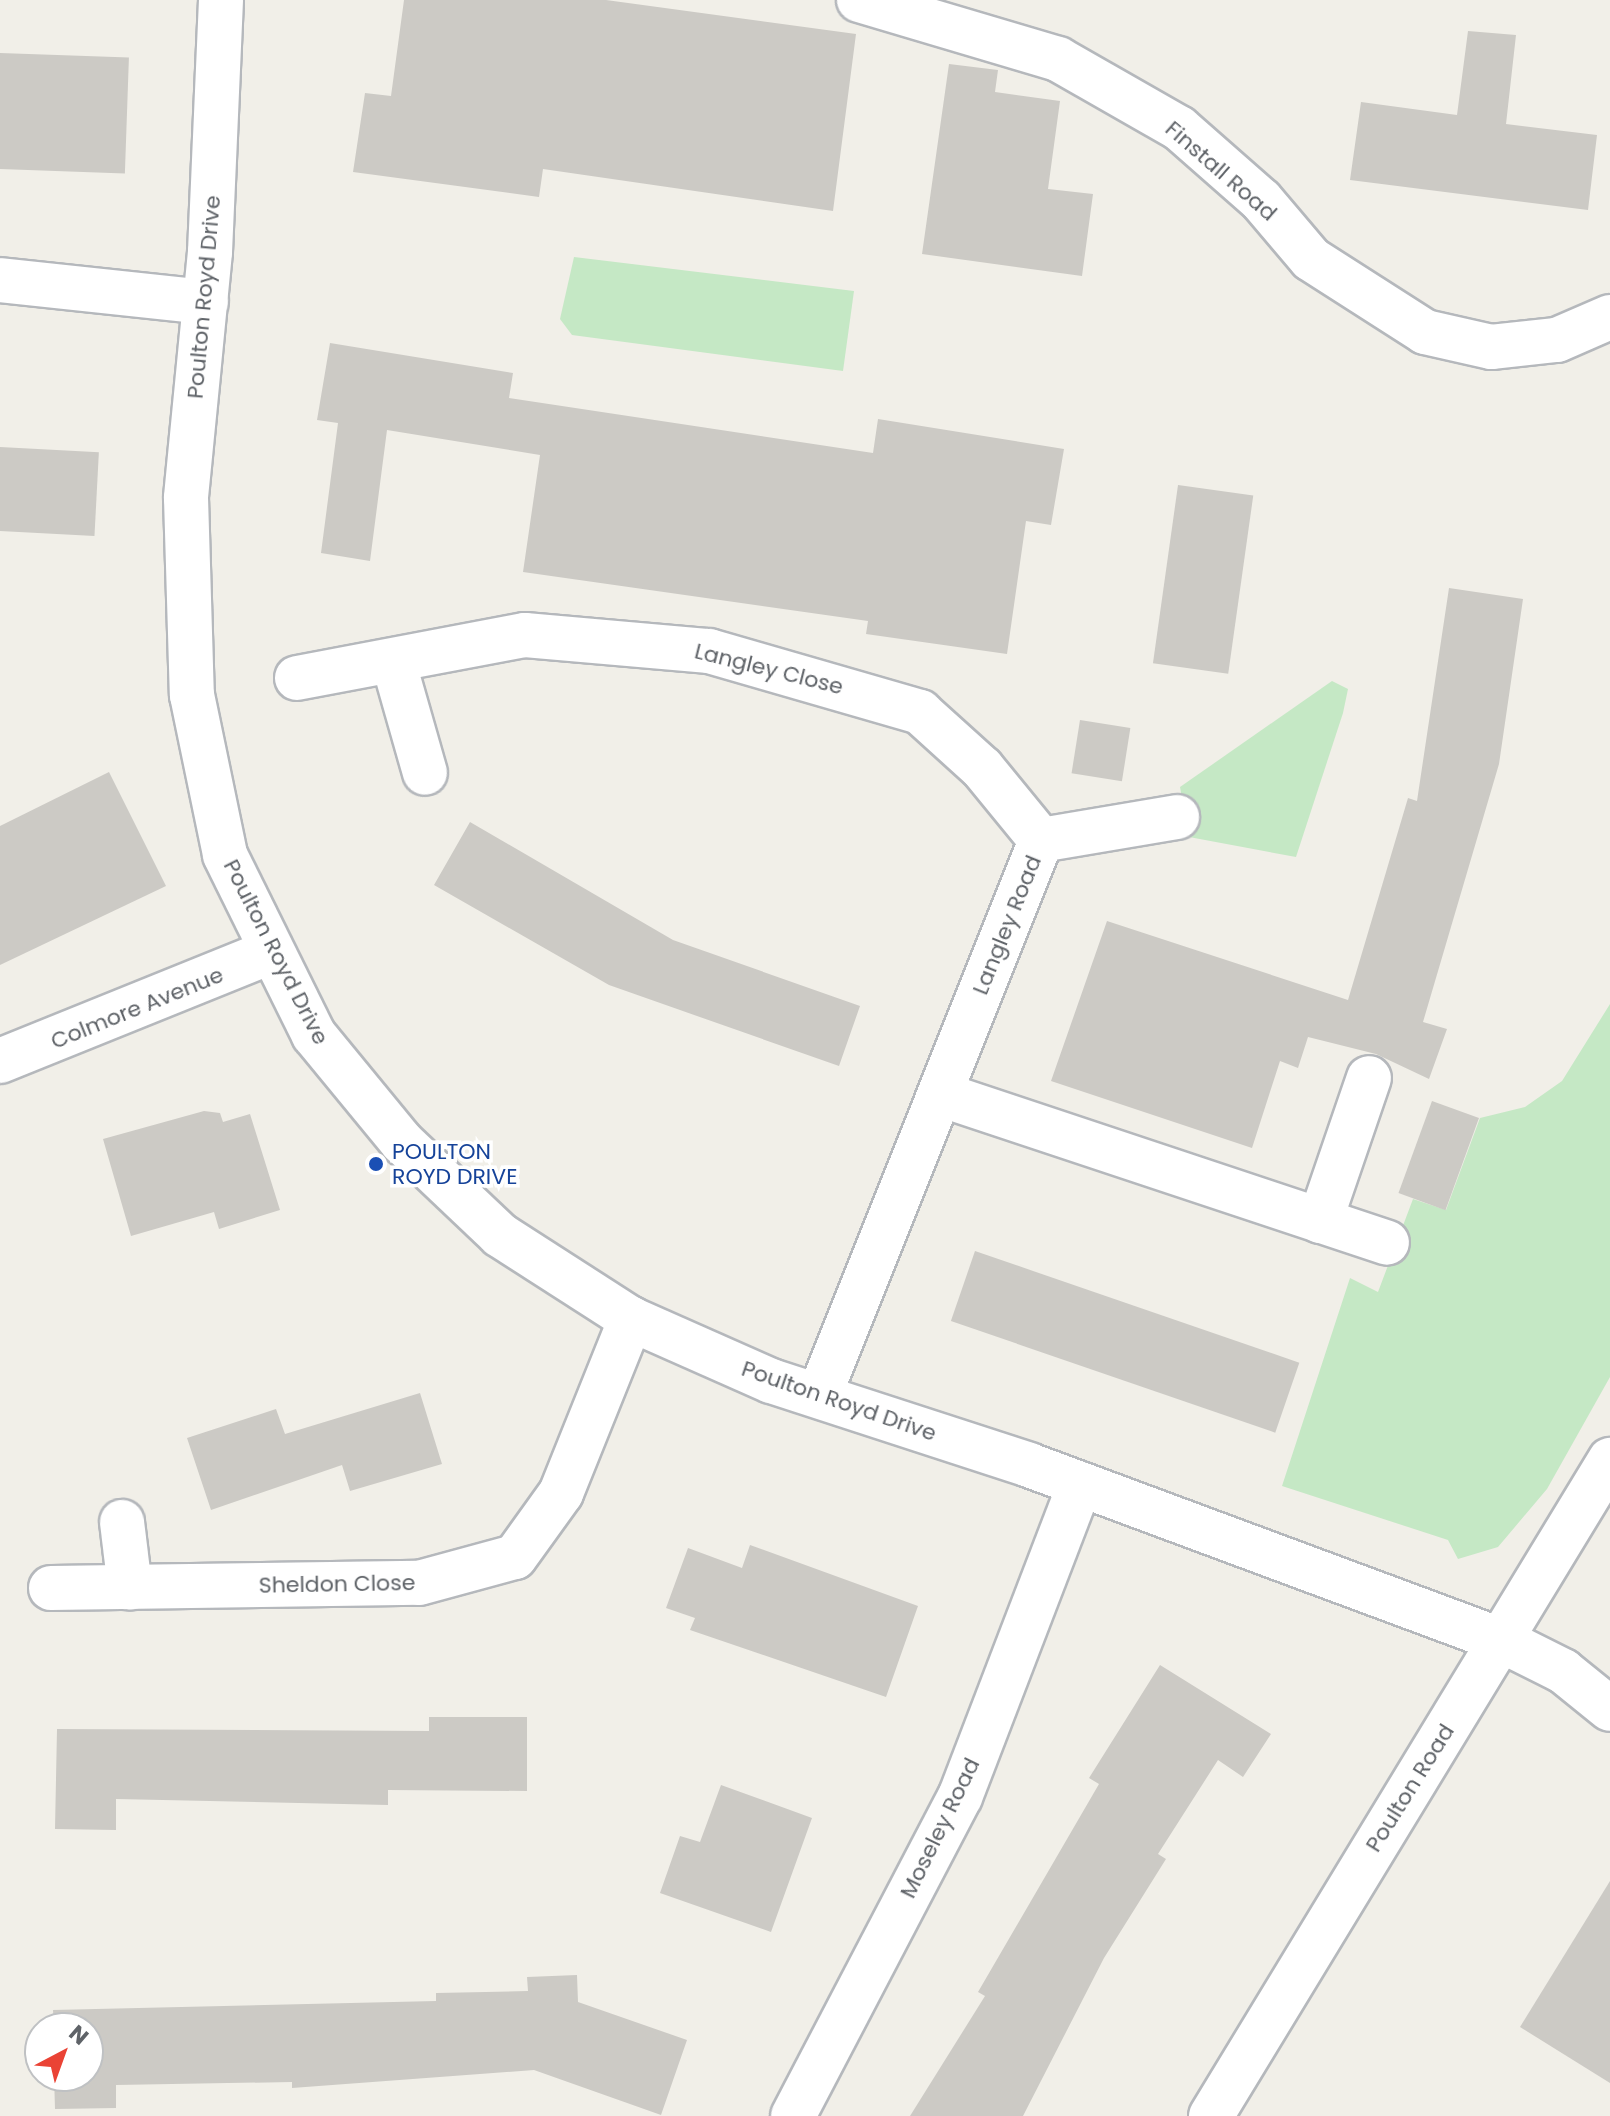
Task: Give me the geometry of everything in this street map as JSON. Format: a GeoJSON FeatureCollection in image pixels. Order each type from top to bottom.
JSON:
{"type":"FeatureCollection","features":[{"type":"Feature","properties":{"kind":"street","name":"Poulton Royd Drive"},"geometry":{"type":"LineString","coordinates":[[221,0],[206,302],[186,498],[192,695],[225,855],[314,1035],[402,1142],[500,1235],[631,1319],[819,1396],[1080,1484],[1503,1641],[1563,1671],[1610,1709]]}},
{"type":"Feature","properties":{"kind":"street","name":"Finstall Road"},"geometry":{"type":"LineString","coordinates":[[862,0],[1058,59],[1179,128],[1261,200],[1311,259],[1425,332],[1491,347],[1557,340],[1610,317]]}},
{"type":"Feature","properties":{"kind":"street"},"geometry":{"type":"LineString","coordinates":[[0,280],[206,302]]}},
{"type":"Feature","properties":{"kind":"street","name":"Langley Close"},"geometry":{"type":"LineString","coordinates":[[297,678],[394,664],[525,635],[709,651],[816,677],[920,712],[982,768],[1041,840]]}},
{"type":"Feature","properties":{"kind":"street"},"geometry":{"type":"LineString","coordinates":[[394,664],[425,773]]}},
{"type":"Feature","properties":{"kind":"street","name":"Langley Road"},"geometry":{"type":"LineString","coordinates":[[819,1396],[1041,840],[1177,817]]}},
{"type":"Feature","properties":{"kind":"street","name":"Colmore Avenue"},"geometry":{"type":"LineString","coordinates":[[0,1061],[272,951]]}},
{"type":"Feature","properties":{"kind":"street"},"geometry":{"type":"LineString","coordinates":[[1320,1221],[1369,1078]]}},
{"type":"Feature","properties":{"kind":"street"},"geometry":{"type":"LineString","coordinates":[[940,1094],[1387,1243]]}},
{"type":"Feature","properties":{"kind":"street","name":"Sheldon Close"},"geometry":{"type":"LineString","coordinates":[[51,1588],[419,1583],[515,1557],[561,1493],[631,1319]]}},
{"type":"Feature","properties":{"kind":"street","name":"Poulton Road"},"geometry":{"type":"LineString","coordinates":[[1211,2116],[1503,1641],[1610,1460]]}},
{"type":"Feature","properties":{"kind":"street","name":"Moseley Road"},"geometry":{"type":"LineString","coordinates":[[793,2116],[960,1797],[1080,1484]]}},
{"type":"Feature","properties":{"kind":"street"},"geometry":{"type":"LineString","coordinates":[[122,1522],[130,1588]]}},
{"type":"Feature","properties":{"kind":"green space"},"geometry":{"type":"Polygon","coordinates":[[[574,257],[854,291],[843,371],[572,335],[560,319],[574,257]]]}},
{"type":"Feature","properties":{"kind":"green space"},"geometry":{"type":"Polygon","coordinates":[[[1332,681],[1348,689],[1296,857],[1189,837],[1180,787],[1332,681]]]}},
{"type":"Feature","properties":{"kind":"green space"},"geometry":{"type":"Polygon","coordinates":[[[1610,1004],[1610,1377],[1547,1489],[1498,1547],[1458,1559],[1448,1540],[1282,1486],[1350,1278],[1378,1292],[1413,1199],[1446,1210],[1480,1118],[1525,1107],[1562,1081],[1610,1004]]]}},
{"type":"Feature","properties":{"kind":"building"},"geometry":{"type":"Polygon","coordinates":[[[404,0],[606,0],[856,34],[833,211],[543,169],[539,197],[353,172],[365,93],[391,96],[404,0]]]}},
{"type":"Feature","properties":{"kind":"building"},"geometry":{"type":"Polygon","coordinates":[[[1468,31],[1516,35],[1506,124],[1597,135],[1588,210],[1350,180],[1361,102],[1457,115],[1468,31]]]}},
{"type":"Feature","properties":{"kind":"building"},"geometry":{"type":"Polygon","coordinates":[[[0,53],[129,58],[125,173],[0,169],[0,53]]]}},
{"type":"Feature","properties":{"kind":"building"},"geometry":{"type":"Polygon","coordinates":[[[949,64],[998,70],[995,92],[1060,101],[1048,189],[1093,194],[1082,276],[922,254],[949,64]]]}},
{"type":"Feature","properties":{"kind":"building"},"geometry":{"type":"Polygon","coordinates":[[[330,343],[513,373],[509,398],[873,453],[878,419],[1064,449],[1051,525],[1026,521],[1007,654],[866,634],[868,621],[523,572],[540,455],[387,430],[370,561],[321,553],[338,423],[317,420],[330,343]]]}},
{"type":"Feature","properties":{"kind":"building"},"geometry":{"type":"Polygon","coordinates":[[[0,447],[99,452],[94,536],[0,531],[0,447]]]}},
{"type":"Feature","properties":{"kind":"building"},"geometry":{"type":"Polygon","coordinates":[[[1178,485],[1253,496],[1228,674],[1153,663],[1178,485]]]}},
{"type":"Feature","properties":{"kind":"building"},"geometry":{"type":"Polygon","coordinates":[[[1449,588],[1523,599],[1499,764],[1423,1022],[1447,1029],[1429,1079],[1376,1054],[1308,1037],[1298,1068],[1280,1061],[1252,1148],[1051,1081],[1107,921],[1348,1000],[1408,798],[1417,801],[1449,588]]]}},
{"type":"Feature","properties":{"kind":"building"},"geometry":{"type":"Polygon","coordinates":[[[1080,720],[1130,728],[1122,781],[1072,773],[1080,720]]]}},
{"type":"Feature","properties":{"kind":"building"},"geometry":{"type":"Polygon","coordinates":[[[109,772],[166,886],[0,965],[0,826],[109,772]]]}},
{"type":"Feature","properties":{"kind":"building"},"geometry":{"type":"Polygon","coordinates":[[[470,822],[673,940],[860,1006],[839,1066],[609,985],[434,885],[470,822]]]}},
{"type":"Feature","properties":{"kind":"building"},"geometry":{"type":"Polygon","coordinates":[[[1432,1101],[1479,1118],[1445,1210],[1398,1193],[1432,1101]]]}},
{"type":"Feature","properties":{"kind":"building"},"geometry":{"type":"Polygon","coordinates":[[[204,1111],[220,1113],[223,1122],[250,1114],[280,1210],[219,1229],[214,1212],[131,1236],[103,1139],[204,1111]]]}},
{"type":"Feature","properties":{"kind":"building"},"geometry":{"type":"Polygon","coordinates":[[[975,1251],[1299,1363],[1275,1433],[951,1321],[975,1251]]]}},
{"type":"Feature","properties":{"kind":"building"},"geometry":{"type":"Polygon","coordinates":[[[420,1393],[442,1464],[350,1491],[342,1465],[211,1510],[187,1438],[276,1409],[285,1434],[420,1393]]]}},
{"type":"Feature","properties":{"kind":"building"},"geometry":{"type":"Polygon","coordinates":[[[750,1545],[918,1606],[886,1697],[690,1630],[695,1618],[666,1608],[688,1548],[742,1568],[750,1545]]]}},
{"type":"Feature","properties":{"kind":"building"},"geometry":{"type":"Polygon","coordinates":[[[1160,1665],[1271,1734],[1243,1777],[1218,1760],[1158,1854],[1166,1859],[1104,1958],[1023,2116],[910,2116],[985,1996],[978,1992],[1099,1784],[1089,1778],[1160,1665]]]}},
{"type":"Feature","properties":{"kind":"building"},"geometry":{"type":"Polygon","coordinates":[[[429,1717],[527,1717],[527,1791],[388,1790],[388,1805],[116,1799],[116,1830],[55,1829],[57,1729],[429,1731],[429,1717]]]}},
{"type":"Feature","properties":{"kind":"building"},"geometry":{"type":"Polygon","coordinates":[[[721,1785],[812,1818],[771,1932],[660,1893],[680,1836],[700,1842],[721,1785]]]}},
{"type":"Feature","properties":{"kind":"building"},"geometry":{"type":"Polygon","coordinates":[[[1610,1881],[1610,2083],[1520,2027],[1610,1881]]]}},
{"type":"Feature","properties":{"kind":"building"},"geometry":{"type":"Polygon","coordinates":[[[577,1975],[578,2002],[687,2040],[661,2115],[534,2070],[292,2088],[292,2082],[116,2085],[116,2108],[55,2109],[54,2092],[104,2092],[104,2012],[53,2010],[436,2001],[436,1993],[528,1991],[527,1977],[577,1975]]]}},
{"type":"Feature","properties":{"kind":"place","name":"POULTON ROYD DRIVE"},"geometry":{"type":"Point","coordinates":[376,1164]}}]}
